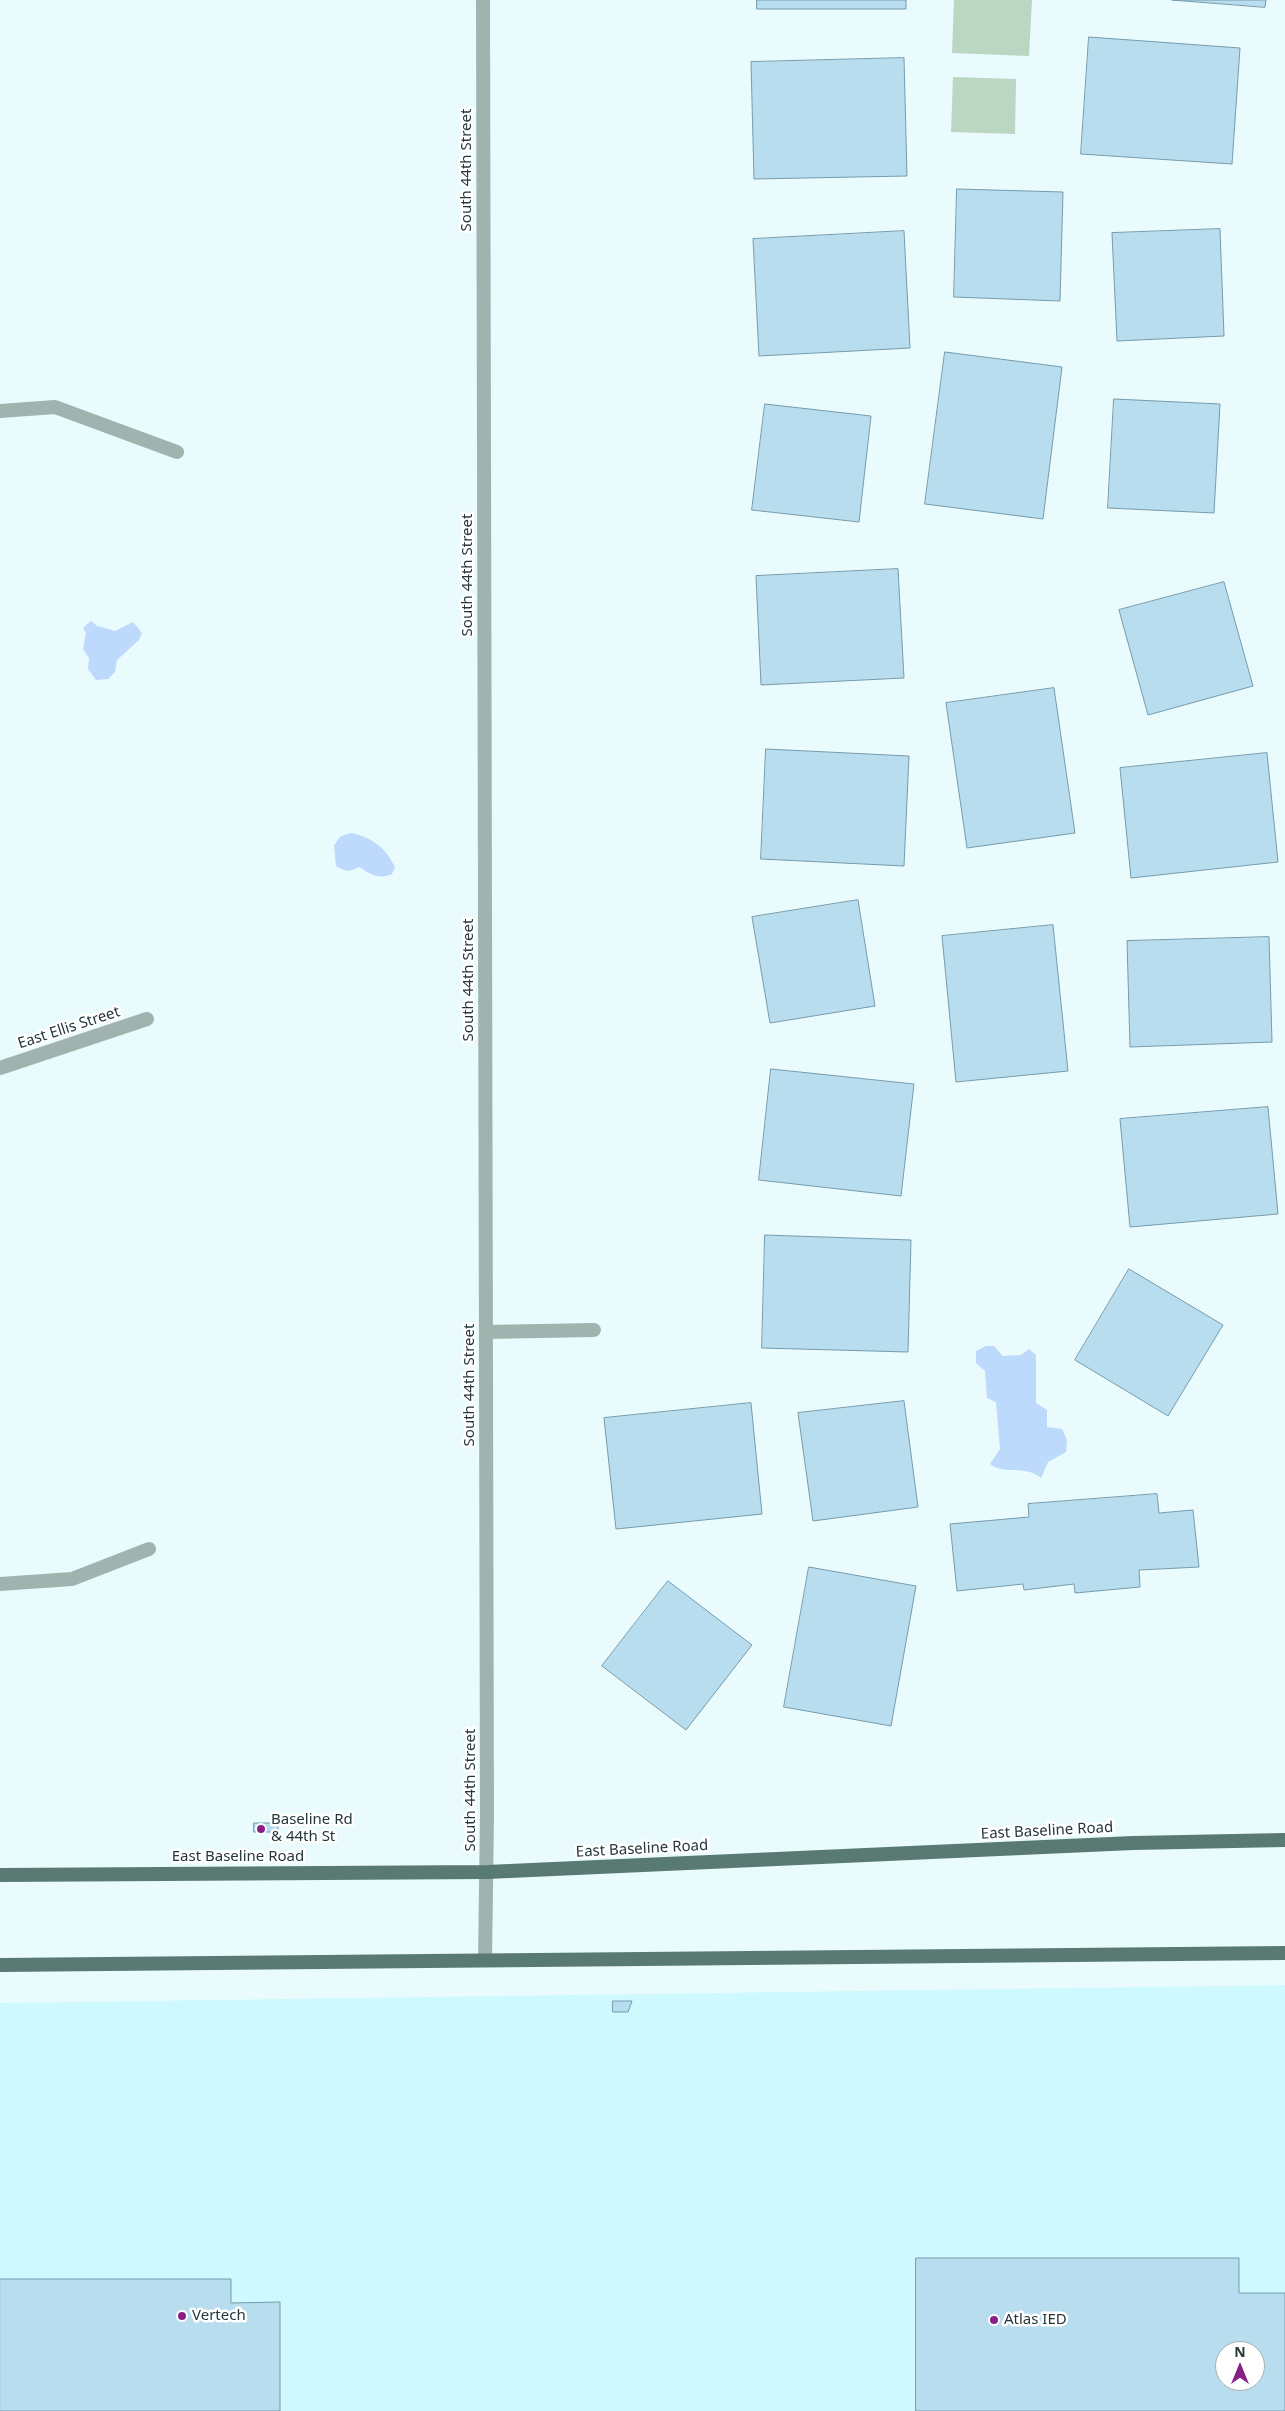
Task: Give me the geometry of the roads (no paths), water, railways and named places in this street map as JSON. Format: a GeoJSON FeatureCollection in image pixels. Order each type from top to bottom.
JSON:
{"type":"FeatureCollection","features":[{"type":"Feature","properties":{"kind":"main road","name":"East Baseline Road"},"geometry":{"type":"LineString","coordinates":[[0,1874],[487,1872],[1123,1843],[1285,1840]]}},
{"type":"Feature","properties":{"kind":"main road"},"geometry":{"type":"LineString","coordinates":[[0,1966],[1285,1953]]}},
{"type":"Feature","properties":{"kind":"street","name":"South 44th Street"},"geometry":{"type":"LineString","coordinates":[[483,0],[487,1872],[485,1960]]}},
{"type":"Feature","properties":{"kind":"street"},"geometry":{"type":"LineString","coordinates":[[0,411],[55,407],[177,452]]}},
{"type":"Feature","properties":{"kind":"street","name":"East Ellis Street"},"geometry":{"type":"LineString","coordinates":[[0,1068],[148,1019]]}},
{"type":"Feature","properties":{"kind":"street"},"geometry":{"type":"LineString","coordinates":[[486,1332],[594,1330]]}},
{"type":"Feature","properties":{"kind":"street"},"geometry":{"type":"LineString","coordinates":[[0,1584],[72,1579],[149,1549]]}},
{"type":"Feature","properties":{"kind":"place","name":"Baseline Rd & 44th St"},"geometry":{"type":"Point","coordinates":[261,1829]}},
{"type":"Feature","properties":{"kind":"place","name":"Vertech"},"geometry":{"type":"Point","coordinates":[182,2316]}},
{"type":"Feature","properties":{"kind":"place","name":"Atlas IED"},"geometry":{"type":"Point","coordinates":[994,2320]}}]}
